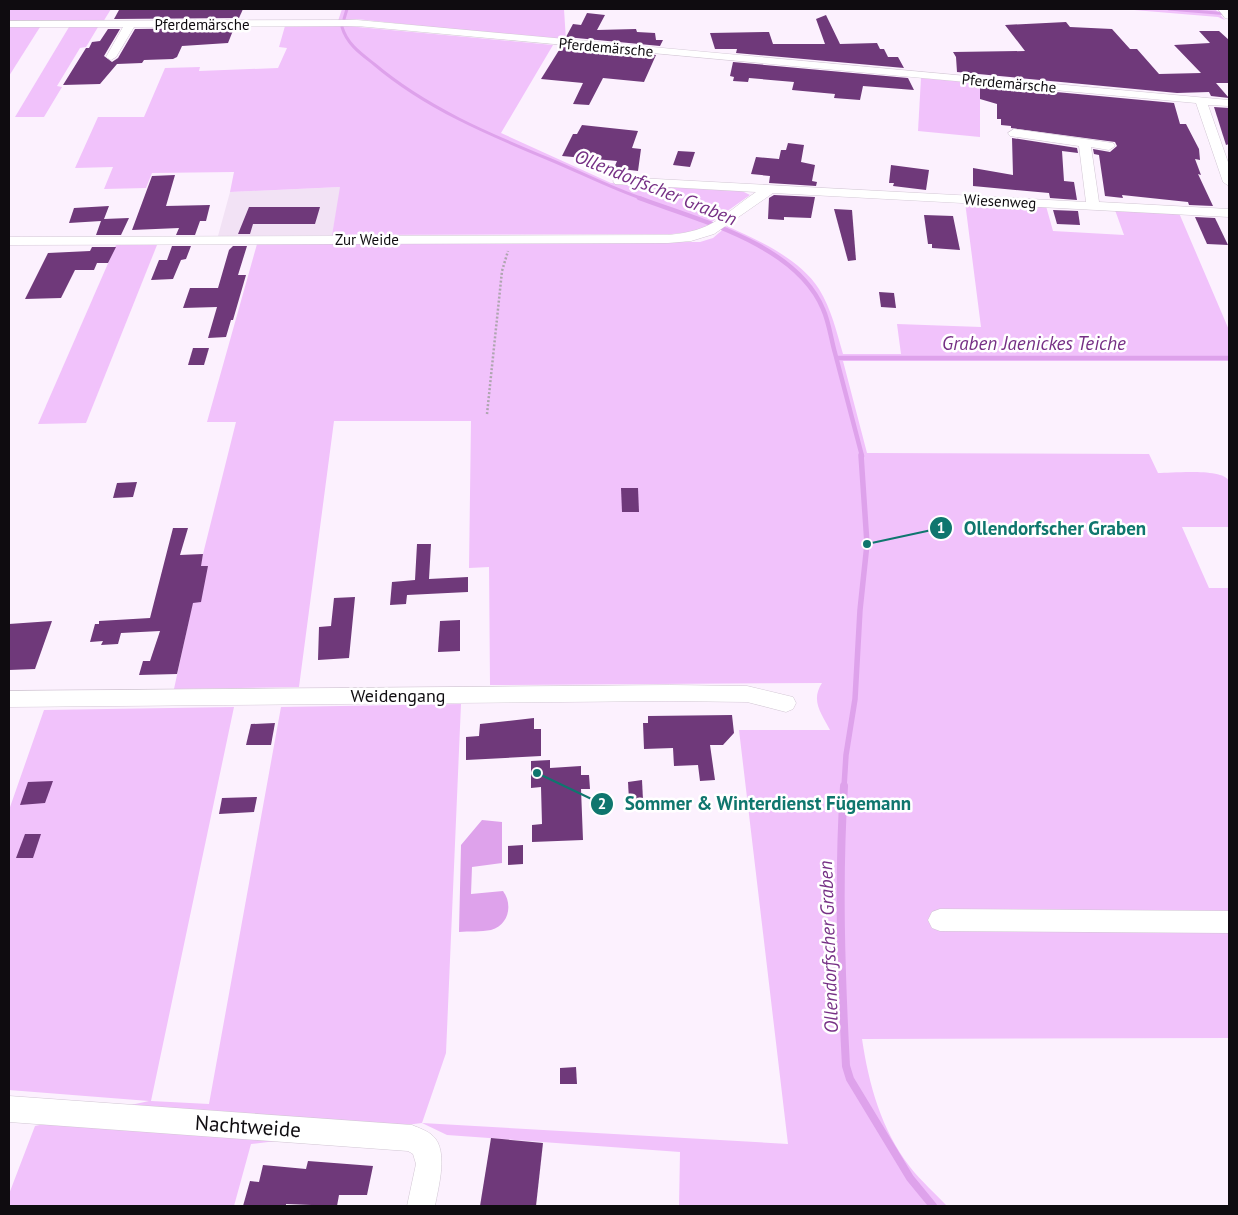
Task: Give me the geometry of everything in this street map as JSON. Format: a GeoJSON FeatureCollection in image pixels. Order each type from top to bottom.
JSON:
{"type":"FeatureCollection","features":[{"type":"Feature","properties":{"kind":"street"},"geometry":{"type":"LineString","coordinates":[[1224,9],[1229,16]]}},
{"type":"Feature","properties":{"kind":"street","name":"Pferdemärsche"},"geometry":{"type":"LineString","coordinates":[[9,24],[357,23],[1229,103]]}},
{"type":"Feature","properties":{"kind":"street"},"geometry":{"type":"LineString","coordinates":[[111,57],[130,24]]}},
{"type":"Feature","properties":{"kind":"street"},"geometry":{"type":"LineString","coordinates":[[1201,100],[1229,182]]}},
{"type":"Feature","properties":{"kind":"street"},"geometry":{"type":"LineString","coordinates":[[1014,133],[1109,146]]}},
{"type":"Feature","properties":{"kind":"street"},"geometry":{"type":"LineString","coordinates":[[1085,143],[1091,197],[1094,206]]}},
{"type":"Feature","properties":{"kind":"street","name":"Wiesenweg"},"geometry":{"type":"LineString","coordinates":[[618,181],[1229,212]]}},
{"type":"Feature","properties":{"kind":"street","name":"Zur Weide"},"geometry":{"type":"LineString","coordinates":[[9,241],[668,239],[699,235],[716,226],[756,197],[771,189]]}},
{"type":"Feature","properties":{"kind":"street","name":"Weidengang"},"geometry":{"type":"LineString","coordinates":[[9,699],[680,693],[747,694],[786,703]]}},
{"type":"Feature","properties":{"kind":"street"},"geometry":{"type":"LineString","coordinates":[[940,920],[1229,922]]}},
{"type":"Feature","properties":{"kind":"street","name":"Nachtweide"},"geometry":{"type":"LineString","coordinates":[[9,1108],[412,1138],[425,1146],[429,1164],[421,1206]]}},
{"type":"Feature","properties":{"kind":"path"},"geometry":{"type":"LineString","coordinates":[[487,414],[502,271],[512,238]]}},
{"type":"Feature","properties":{"kind":"shaded area"},"geometry":{"type":"Polygon","coordinates":[[[9,9],[111,9],[103,22],[9,22],[9,9]]]}},
{"type":"Feature","properties":{"kind":"shaded area"},"geometry":{"type":"Polygon","coordinates":[[[342,9],[564,9],[566,41],[356,19],[338,21],[342,9]]]}},
{"type":"Feature","properties":{"kind":"shaded area"},"geometry":{"type":"Polygon","coordinates":[[[1122,9],[1215,9],[1225,20],[1218,17],[1122,9]]]}},
{"type":"Feature","properties":{"kind":"shaded area"},"geometry":{"type":"Polygon","coordinates":[[[285,26],[347,26],[553,45],[501,133],[611,183],[740,190],[750,195],[699,231],[672,234],[332,235],[340,187],[230,192],[234,172],[152,173],[146,188],[104,189],[113,167],[75,168],[98,117],[144,117],[165,68],[200,67],[199,71],[278,68],[287,48],[279,47],[285,26]]]}},
{"type":"Feature","properties":{"kind":"shaded area"},"geometry":{"type":"Polygon","coordinates":[[[10,27],[40,27],[9,76],[9,29],[10,27]]]}},
{"type":"Feature","properties":{"kind":"shaded area"},"geometry":{"type":"Polygon","coordinates":[[[69,27],[98,27],[86,47],[80,48],[57,86],[62,87],[44,117],[15,117],[69,27]]]}},
{"type":"Feature","properties":{"kind":"shaded area"},"geometry":{"type":"Polygon","coordinates":[[[921,78],[980,83],[980,137],[918,131],[921,78]]]}},
{"type":"Feature","properties":{"kind":"shaded area"},"geometry":{"type":"Polygon","coordinates":[[[341,187],[332,235],[218,236],[230,192],[341,187]]]}},
{"type":"Feature","properties":{"kind":"shaded area"},"geometry":{"type":"Polygon","coordinates":[[[965,202],[1046,206],[1053,231],[1124,235],[1115,210],[1179,213],[1229,330],[1229,361],[843,361],[867,453],[1149,454],[1158,473],[1217,474],[1229,481],[1229,527],[1182,527],[1209,588],[1229,588],[1229,1038],[862,1039],[873,1090],[891,1137],[910,1167],[947,1206],[679,1206],[680,1152],[447,1135],[422,1123],[788,1144],[739,730],[830,730],[817,702],[817,696],[822,683],[490,685],[489,567],[469,568],[471,421],[334,421],[299,687],[174,689],[203,554],[236,422],[207,422],[257,244],[700,242],[713,238],[727,226],[790,259],[811,278],[827,304],[843,354],[901,354],[897,324],[981,327],[965,202]]]}},
{"type":"Feature","properties":{"kind":"shaded area"},"geometry":{"type":"Polygon","coordinates":[[[116,245],[157,245],[86,423],[38,424],[116,245]]]}},
{"type":"Feature","properties":{"kind":"shaded area"},"geometry":{"type":"Polygon","coordinates":[[[461,704],[446,1053],[422,1123],[251,1144],[234,1206],[9,1206],[9,1194],[35,1126],[149,1101],[9,1090],[9,810],[44,710],[234,707],[151,1101],[209,1104],[281,707],[461,704]]]}},
{"type":"Feature","properties":{"kind":"shaded area"},"geometry":{"type":"Polygon","coordinates":[[[482,820],[502,822],[502,863],[472,867],[471,894],[503,891],[508,902],[508,914],[502,924],[491,930],[459,932],[461,845],[482,820]]]}},
{"type":"Feature","properties":{"kind":"building"},"geometry":{"type":"Polygon","coordinates":[[[243,9],[239,18],[114,19],[119,10],[243,9]]]}},
{"type":"Feature","properties":{"kind":"building"},"geometry":{"type":"Polygon","coordinates":[[[587,13],[605,15],[597,30],[636,29],[637,32],[655,33],[656,40],[663,40],[660,46],[566,37],[573,24],[581,25],[587,13]]]}},
{"type":"Feature","properties":{"kind":"building"},"geometry":{"type":"Polygon","coordinates":[[[826,15],[840,44],[877,43],[880,49],[884,49],[888,57],[898,57],[904,68],[736,53],[737,49],[715,49],[710,33],[769,32],[773,44],[825,44],[816,19],[826,15]]]}},
{"type":"Feature","properties":{"kind":"building"},"geometry":{"type":"Polygon","coordinates":[[[1066,22],[1070,27],[1112,29],[1130,49],[1137,49],[1159,74],[1201,73],[1174,45],[1210,43],[1199,31],[1219,31],[1229,40],[1229,83],[1216,83],[1229,98],[1211,96],[1209,92],[1177,93],[957,72],[956,57],[953,52],[1025,51],[1005,25],[1066,22]]]}},
{"type":"Feature","properties":{"kind":"building"},"geometry":{"type":"Polygon","coordinates":[[[234,28],[228,43],[182,46],[177,57],[173,59],[144,60],[142,63],[117,64],[100,84],[63,85],[86,48],[89,48],[92,42],[100,41],[108,29],[120,29],[104,56],[112,62],[118,58],[135,29],[234,28]]]}},
{"type":"Feature","properties":{"kind":"building"},"geometry":{"type":"Polygon","coordinates":[[[561,47],[656,55],[644,82],[603,78],[589,105],[573,104],[583,83],[541,79],[561,47]]]}},
{"type":"Feature","properties":{"kind":"building"},"geometry":{"type":"Polygon","coordinates":[[[733,62],[908,78],[914,90],[863,86],[860,100],[834,98],[835,94],[792,90],[794,82],[749,78],[748,82],[733,81],[734,77],[730,76],[733,62]]]}},
{"type":"Feature","properties":{"kind":"building"},"geometry":{"type":"Polygon","coordinates":[[[980,85],[1174,103],[1180,124],[1186,124],[1199,149],[1200,160],[1195,159],[1201,175],[1198,174],[1213,206],[1189,205],[1188,202],[1122,195],[1123,198],[1105,196],[1099,155],[1094,154],[1093,149],[1110,152],[1117,146],[1115,142],[1001,125],[1001,119],[997,119],[997,104],[980,99],[980,85]]]}},
{"type":"Feature","properties":{"kind":"building"},"geometry":{"type":"Polygon","coordinates":[[[1214,107],[1229,108],[1229,144],[1226,145],[1214,107]]]}},
{"type":"Feature","properties":{"kind":"building"},"geometry":{"type":"Polygon","coordinates":[[[582,125],[638,131],[632,148],[641,149],[638,171],[614,168],[617,161],[562,156],[573,134],[577,134],[582,125]]]}},
{"type":"Feature","properties":{"kind":"building"},"geometry":{"type":"Polygon","coordinates":[[[1012,138],[1077,148],[1078,153],[1062,151],[1064,181],[1074,182],[1077,200],[1050,198],[1049,193],[973,186],[973,168],[1013,175],[1012,138]]]}},
{"type":"Feature","properties":{"kind":"building"},"geometry":{"type":"Polygon","coordinates":[[[788,143],[804,145],[801,162],[815,165],[812,181],[817,182],[816,186],[769,183],[770,176],[751,174],[756,157],[779,159],[781,150],[786,150],[788,143]]]}},
{"type":"Feature","properties":{"kind":"building"},"geometry":{"type":"Polygon","coordinates":[[[678,151],[695,152],[690,167],[673,165],[678,151]]]}},
{"type":"Feature","properties":{"kind":"building"},"geometry":{"type":"Polygon","coordinates":[[[891,165],[929,170],[926,190],[893,186],[894,183],[889,183],[891,165]]]}},
{"type":"Feature","properties":{"kind":"building"},"geometry":{"type":"Polygon","coordinates":[[[175,175],[166,206],[210,205],[206,221],[200,221],[195,235],[176,235],[179,228],[132,230],[152,176],[175,175]]]}},
{"type":"Feature","properties":{"kind":"building"},"geometry":{"type":"Polygon","coordinates":[[[774,195],[815,197],[811,218],[784,217],[784,220],[768,219],[769,198],[774,195]]]}},
{"type":"Feature","properties":{"kind":"building"},"geometry":{"type":"Polygon","coordinates":[[[109,206],[104,219],[129,218],[121,235],[96,235],[101,221],[69,223],[74,208],[109,206]]]}},
{"type":"Feature","properties":{"kind":"building"},"geometry":{"type":"Polygon","coordinates":[[[249,207],[320,207],[315,224],[253,224],[250,234],[238,234],[249,207]]]}},
{"type":"Feature","properties":{"kind":"building"},"geometry":{"type":"Polygon","coordinates":[[[834,209],[852,210],[856,260],[848,261],[834,209]]]}},
{"type":"Feature","properties":{"kind":"building"},"geometry":{"type":"Polygon","coordinates":[[[1053,210],[1078,211],[1080,225],[1057,224],[1053,210]]]}},
{"type":"Feature","properties":{"kind":"building"},"geometry":{"type":"Polygon","coordinates":[[[924,215],[953,216],[960,250],[932,248],[932,244],[928,244],[924,215]]]}},
{"type":"Feature","properties":{"kind":"building"},"geometry":{"type":"Polygon","coordinates":[[[1195,217],[1215,218],[1228,245],[1207,244],[1195,217]]]}},
{"type":"Feature","properties":{"kind":"building"},"geometry":{"type":"Polygon","coordinates":[[[172,246],[191,246],[186,259],[181,260],[173,279],[151,280],[159,260],[167,260],[172,246]]]}},
{"type":"Feature","properties":{"kind":"building"},"geometry":{"type":"Polygon","coordinates":[[[233,246],[247,246],[238,275],[246,275],[226,337],[208,338],[217,307],[183,308],[190,288],[218,288],[229,250],[233,246]]]}},
{"type":"Feature","properties":{"kind":"building"},"geometry":{"type":"Polygon","coordinates":[[[92,247],[116,247],[108,263],[97,263],[94,270],[75,270],[61,298],[25,299],[48,253],[90,251],[92,247]]]}},
{"type":"Feature","properties":{"kind":"building"},"geometry":{"type":"Polygon","coordinates":[[[879,292],[894,293],[896,308],[881,307],[879,292]]]}},
{"type":"Feature","properties":{"kind":"building"},"geometry":{"type":"Polygon","coordinates":[[[193,348],[209,348],[204,365],[188,365],[193,348]]]}},
{"type":"Feature","properties":{"kind":"building"},"geometry":{"type":"Polygon","coordinates":[[[137,482],[133,497],[113,498],[117,483],[137,482]]]}},
{"type":"Feature","properties":{"kind":"building"},"geometry":{"type":"Polygon","coordinates":[[[621,488],[638,488],[639,512],[622,512],[621,488]]]}},
{"type":"Feature","properties":{"kind":"building"},"geometry":{"type":"Polygon","coordinates":[[[173,528],[188,528],[180,555],[203,554],[201,566],[208,566],[201,602],[193,603],[177,674],[139,675],[143,661],[150,661],[160,631],[121,633],[118,644],[101,645],[103,641],[90,642],[95,624],[99,624],[99,621],[150,618],[173,528]]]}},
{"type":"Feature","properties":{"kind":"building"},"geometry":{"type":"Polygon","coordinates":[[[417,544],[431,544],[429,579],[468,577],[468,592],[407,595],[406,604],[390,605],[392,582],[415,580],[417,544]]]}},
{"type":"Feature","properties":{"kind":"building"},"geometry":{"type":"Polygon","coordinates":[[[355,597],[349,658],[318,660],[319,627],[331,626],[334,598],[355,597]]]}},
{"type":"Feature","properties":{"kind":"building"},"geometry":{"type":"Polygon","coordinates":[[[460,620],[460,651],[438,652],[440,621],[460,620]]]}},
{"type":"Feature","properties":{"kind":"building"},"geometry":{"type":"Polygon","coordinates":[[[52,621],[35,669],[9,670],[9,624],[52,621]]]}},
{"type":"Feature","properties":{"kind":"building"},"geometry":{"type":"Polygon","coordinates":[[[732,715],[734,733],[723,745],[710,745],[715,780],[700,781],[698,765],[674,766],[673,748],[644,749],[643,723],[648,723],[648,716],[732,715]]]}},
{"type":"Feature","properties":{"kind":"building"},"geometry":{"type":"Polygon","coordinates":[[[534,718],[534,729],[541,729],[541,756],[466,760],[466,737],[479,736],[480,724],[534,718]]]}},
{"type":"Feature","properties":{"kind":"building"},"geometry":{"type":"Polygon","coordinates":[[[275,723],[271,745],[246,745],[251,724],[275,723]]]}},
{"type":"Feature","properties":{"kind":"building"},"geometry":{"type":"Polygon","coordinates":[[[550,760],[550,768],[581,766],[581,775],[589,775],[590,789],[581,789],[583,840],[532,842],[532,825],[542,824],[541,787],[531,788],[531,761],[550,760]]]}},
{"type":"Feature","properties":{"kind":"building"},"geometry":{"type":"Polygon","coordinates":[[[642,780],[643,800],[629,800],[628,782],[642,780]]]}},
{"type":"Feature","properties":{"kind":"building"},"geometry":{"type":"Polygon","coordinates":[[[53,781],[45,803],[20,805],[28,782],[53,781]]]}},
{"type":"Feature","properties":{"kind":"building"},"geometry":{"type":"Polygon","coordinates":[[[257,797],[254,812],[219,814],[222,798],[257,797]]]}},
{"type":"Feature","properties":{"kind":"building"},"geometry":{"type":"Polygon","coordinates":[[[25,834],[41,834],[33,858],[16,858],[25,834]]]}},
{"type":"Feature","properties":{"kind":"building"},"geometry":{"type":"Polygon","coordinates":[[[523,845],[523,864],[508,865],[508,846],[523,845]]]}},
{"type":"Feature","properties":{"kind":"building"},"geometry":{"type":"Polygon","coordinates":[[[576,1067],[577,1084],[560,1084],[560,1068],[576,1067]]]}},
{"type":"Feature","properties":{"kind":"building"},"geometry":{"type":"Polygon","coordinates":[[[491,1138],[543,1143],[536,1206],[480,1206],[491,1138]]]}},
{"type":"Feature","properties":{"kind":"building"},"geometry":{"type":"Polygon","coordinates":[[[308,1161],[373,1166],[367,1195],[339,1195],[337,1206],[286,1204],[286,1206],[243,1206],[250,1181],[259,1182],[263,1165],[306,1169],[308,1161]]]}},
{"type":"Feature","properties":{"kind":"waterway","name":"Ollendorfscher Graben"},"geometry":{"type":"LineString","coordinates":[[344,19],[347,9]]}},
{"type":"Feature","properties":{"kind":"waterway"},"geometry":{"type":"LineString","coordinates":[[1169,9],[1229,14]]}},
{"type":"Feature","properties":{"kind":"waterway","name":"Ollendorfscher Graben"},"geometry":{"type":"LineString","coordinates":[[342,27],[347,38],[359,52],[394,80],[436,107],[504,140],[643,199]]}},
{"type":"Feature","properties":{"kind":"waterway","name":"Ollendorfscher Graben"},"geometry":{"type":"LineString","coordinates":[[639,198],[689,215],[743,237],[791,267],[810,286],[827,319],[862,456]]}},
{"type":"Feature","properties":{"kind":"waterway","name":"Graben Jaenickes Teiche"},"geometry":{"type":"LineString","coordinates":[[838,358],[1229,358]]}},
{"type":"Feature","properties":{"kind":"waterway","name":"Ollendorfscher Graben"},"geometry":{"type":"LineString","coordinates":[[844,787],[846,755],[855,699],[860,610],[867,544],[861,455]]}},
{"type":"Feature","properties":{"kind":"waterway","name":"Ollendorfscher Graben"},"geometry":{"type":"LineString","coordinates":[[844,786],[841,926],[846,1066],[850,1079],[910,1178],[933,1206]]}},
{"type":"Feature","properties":{"kind":"place","name":"Ollendorfscher Graben"},"geometry":{"type":"Point","coordinates":[867,544]}},
{"type":"Feature","properties":{"kind":"place","name":"Sommer & Winterdienst Fügemann"},"geometry":{"type":"Point","coordinates":[537,773]}}]}
